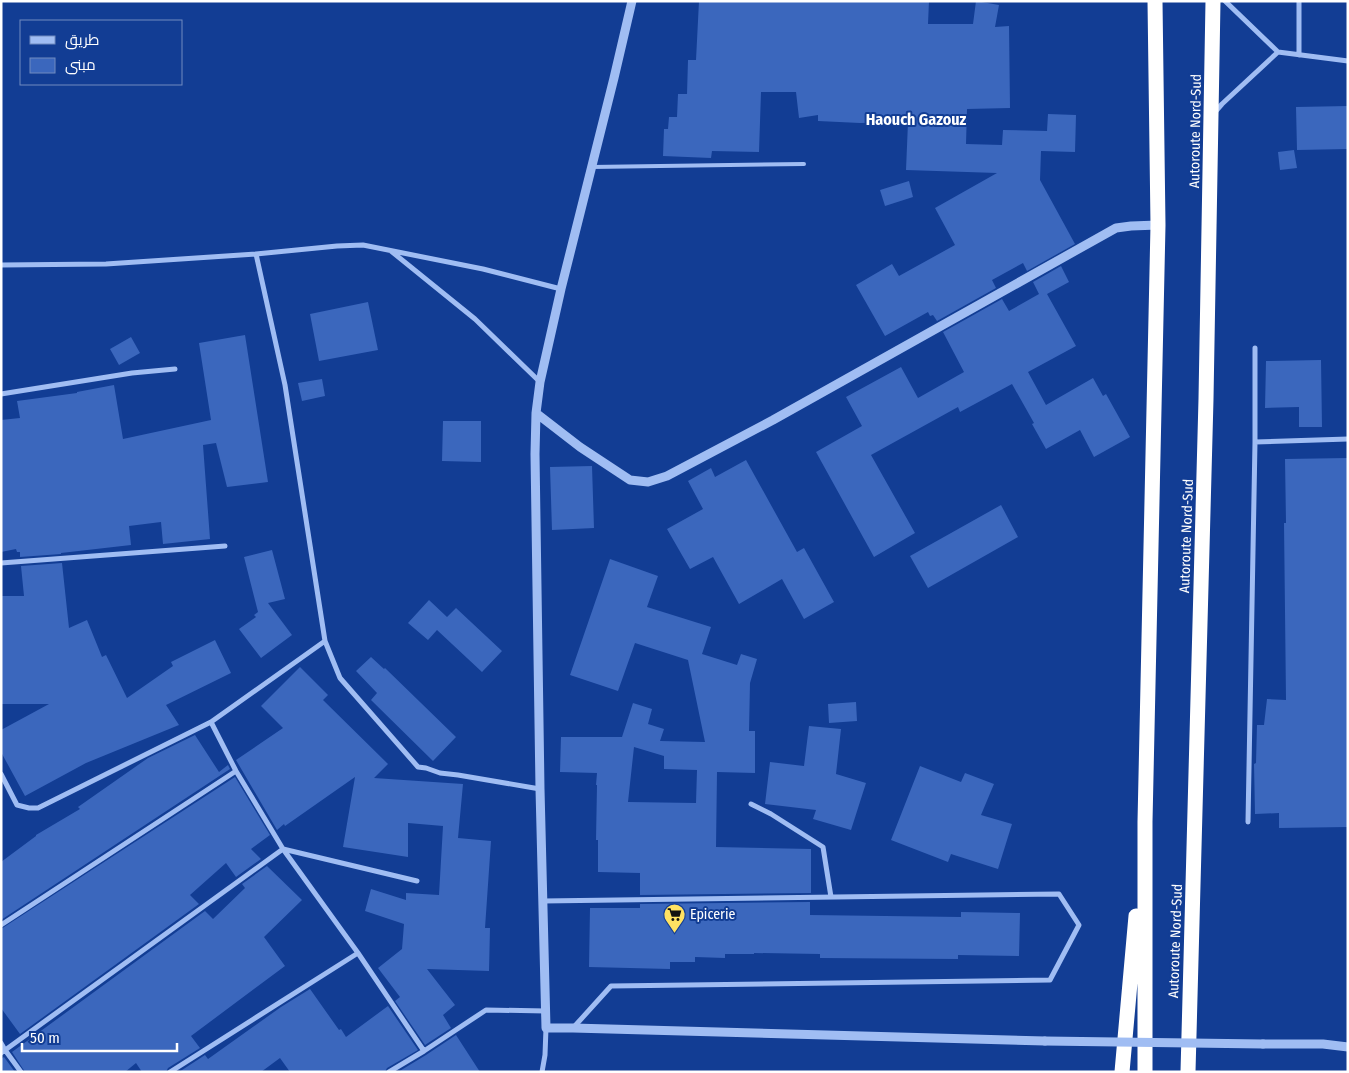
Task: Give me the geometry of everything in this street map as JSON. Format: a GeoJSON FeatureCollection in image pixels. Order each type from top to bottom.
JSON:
{"type":"FeatureCollection","features":[{"type":"Feature","properties":{"kind":"highway","name":"Autoroute Nord-Sud"},"geometry":{"type":"LineString","coordinates":[[1146,1072],[1145,822],[1158,225],[1155,1]]}},
{"type":"Feature","properties":{"kind":"highway","name":"Autoroute Nord-Sud"},"geometry":{"type":"LineString","coordinates":[[1190,1068],[1213,1]]}},
{"type":"Feature","properties":{"kind":"highway"},"geometry":{"type":"LineString","coordinates":[[1122,1072],[1145,822]]}},
{"type":"Feature","properties":{"kind":"street"},"geometry":{"type":"LineString","coordinates":[[542,1072],[545,1055],[546,1011],[540,789],[536,413],[540,382],[560,288],[632,1]]}},
{"type":"Feature","properties":{"kind":"street"},"geometry":{"type":"LineString","coordinates":[[1225,1],[1278,52],[1348,61]]}},
{"type":"Feature","properties":{"kind":"street"},"geometry":{"type":"LineString","coordinates":[[1299,1],[1299,55]]}},
{"type":"Feature","properties":{"kind":"street"},"geometry":{"type":"LineString","coordinates":[[1212,116],[1222,104],[1278,52]]}},
{"type":"Feature","properties":{"kind":"street"},"geometry":{"type":"LineString","coordinates":[[536,413],[580,448],[630,480],[648,482],[667,476],[774,420],[1116,228],[1158,225]]}},
{"type":"Feature","properties":{"kind":"street"},"geometry":{"type":"LineString","coordinates":[[1,265],[106,264],[256,254],[344,245],[391,250],[483,268],[560,288]]}},
{"type":"Feature","properties":{"kind":"street"},"geometry":{"type":"LineString","coordinates":[[391,250],[475,319],[540,382]]}},
{"type":"Feature","properties":{"kind":"street"},"geometry":{"type":"LineString","coordinates":[[256,254],[285,385],[325,641],[340,678],[418,767],[440,773],[540,789]]}},
{"type":"Feature","properties":{"kind":"street"},"geometry":{"type":"LineString","coordinates":[[1248,822],[1255,348]]}},
{"type":"Feature","properties":{"kind":"street"},"geometry":{"type":"LineString","coordinates":[[1,394],[132,372],[175,368]]}},
{"type":"Feature","properties":{"kind":"street"},"geometry":{"type":"LineString","coordinates":[[1255,442],[1348,439]]}},
{"type":"Feature","properties":{"kind":"street"},"geometry":{"type":"LineString","coordinates":[[1,564],[225,546]]}},
{"type":"Feature","properties":{"kind":"street"},"geometry":{"type":"LineString","coordinates":[[1,774],[17,805],[38,808],[211,722],[325,641]]}},
{"type":"Feature","properties":{"kind":"street"},"geometry":{"type":"LineString","coordinates":[[211,722],[236,771],[283,849],[358,953],[424,1051]]}},
{"type":"Feature","properties":{"kind":"street"},"geometry":{"type":"LineString","coordinates":[[1,925],[236,771]]}},
{"type":"Feature","properties":{"kind":"street"},"geometry":{"type":"LineString","coordinates":[[750,804],[772,814],[823,847],[830,897]]}},
{"type":"Feature","properties":{"kind":"street"},"geometry":{"type":"LineString","coordinates":[[3,1052],[283,849],[417,881]]}},
{"type":"Feature","properties":{"kind":"street"},"geometry":{"type":"LineString","coordinates":[[543,901],[1059,894],[1080,925],[1050,980],[611,986],[573,1028]]}},
{"type":"Feature","properties":{"kind":"street"},"geometry":{"type":"LineString","coordinates":[[170,1072],[358,953]]}},
{"type":"Feature","properties":{"kind":"street"},"geometry":{"type":"LineString","coordinates":[[390,1072],[486,1010],[546,1011]]}},
{"type":"Feature","properties":{"kind":"street"},"geometry":{"type":"LineString","coordinates":[[546,1028],[1045,1041],[1323,1044],[1348,1047]]}},
{"type":"Feature","properties":{"kind":"street"},"geometry":{"type":"LineString","coordinates":[[1,1043],[3,1052],[21,1072]]}},
{"type":"Feature","properties":{"kind":"lane"},"geometry":{"type":"LineString","coordinates":[[591,168],[804,164]]}},
{"type":"Feature","properties":{"kind":"building"},"geometry":{"type":"Polygon","coordinates":[[[699,1],[929,1],[928,24],[973,24],[976,1],[999,5],[995,27],[1009,26],[1010,108],[967,109],[966,144],[1002,145],[1003,130],[1047,131],[1048,114],[1076,115],[1075,152],[1041,151],[1040,180],[1075,244],[1027,271],[1023,263],[992,280],[996,288],[937,321],[928,312],[885,336],[856,285],[892,264],[899,276],[955,245],[935,208],[997,173],[906,170],[908,122],[860,123],[818,121],[818,115],[799,118],[796,92],[761,92],[759,152],[712,151],[711,158],[663,156],[664,129],[668,129],[669,117],[677,117],[678,94],[687,94],[688,60],[696,60],[699,1]]]}},
{"type":"Feature","properties":{"kind":"building"},"geometry":{"type":"Polygon","coordinates":[[[1348,106],[1348,149],[1297,150],[1296,107],[1348,106]]]}},
{"type":"Feature","properties":{"kind":"building"},"geometry":{"type":"Polygon","coordinates":[[[1294,150],[1297,168],[1280,170],[1278,152],[1294,150]]]}},
{"type":"Feature","properties":{"kind":"building"},"geometry":{"type":"Polygon","coordinates":[[[909,181],[913,197],[885,206],[880,190],[909,181]]]}},
{"type":"Feature","properties":{"kind":"building"},"geometry":{"type":"Polygon","coordinates":[[[1061,266],[1069,282],[1047,294],[1076,346],[1028,372],[1046,405],[1093,378],[1103,396],[1106,394],[1130,437],[1094,457],[1080,430],[1046,449],[1012,384],[960,412],[958,407],[871,455],[915,533],[874,557],[816,452],[862,426],[846,397],[901,367],[918,398],[964,372],[943,332],[1002,299],[1009,311],[1039,294],[1033,282],[1061,266]]]}},
{"type":"Feature","properties":{"kind":"building"},"geometry":{"type":"Polygon","coordinates":[[[368,302],[378,350],[319,361],[310,314],[368,302]]]}},
{"type":"Feature","properties":{"kind":"building"},"geometry":{"type":"Polygon","coordinates":[[[245,335],[268,482],[227,487],[216,443],[203,445],[210,539],[163,544],[161,522],[129,526],[131,545],[20,557],[20,552],[17,552],[16,549],[1,552],[1,420],[20,418],[17,401],[77,393],[114,385],[123,439],[211,420],[199,343],[245,335]]]}},
{"type":"Feature","properties":{"kind":"building"},"geometry":{"type":"Polygon","coordinates":[[[131,337],[140,353],[119,365],[110,349],[131,337]]]}},
{"type":"Feature","properties":{"kind":"building"},"geometry":{"type":"Polygon","coordinates":[[[1321,360],[1322,427],[1299,427],[1299,407],[1265,408],[1266,361],[1321,360]]]}},
{"type":"Feature","properties":{"kind":"building"},"geometry":{"type":"Polygon","coordinates":[[[322,379],[325,396],[302,401],[298,383],[322,379]]]}},
{"type":"Feature","properties":{"kind":"building"},"geometry":{"type":"Polygon","coordinates":[[[443,421],[481,421],[481,462],[442,461],[443,421]]]}},
{"type":"Feature","properties":{"kind":"building"},"geometry":{"type":"Polygon","coordinates":[[[1348,458],[1348,827],[1279,828],[1279,813],[1255,814],[1254,764],[1256,763],[1257,725],[1264,725],[1267,699],[1286,700],[1285,459],[1348,458]]]}},
{"type":"Feature","properties":{"kind":"building"},"geometry":{"type":"Polygon","coordinates":[[[746,460],[797,552],[804,548],[834,602],[804,619],[782,579],[739,604],[713,557],[690,569],[667,529],[703,509],[688,481],[711,468],[715,477],[746,460]]]}},
{"type":"Feature","properties":{"kind":"building"},"geometry":{"type":"Polygon","coordinates":[[[592,466],[594,528],[552,530],[550,467],[592,466]]]}},
{"type":"Feature","properties":{"kind":"building"},"geometry":{"type":"Polygon","coordinates":[[[1001,505],[1018,537],[928,588],[910,556],[1001,505]]]}},
{"type":"Feature","properties":{"kind":"building"},"geometry":{"type":"Polygon","coordinates":[[[272,550],[285,599],[268,603],[292,635],[261,658],[239,629],[256,617],[254,615],[258,612],[244,557],[272,550]]]}},
{"type":"Feature","properties":{"kind":"building"},"geometry":{"type":"Polygon","coordinates":[[[610,559],[658,576],[647,607],[711,627],[702,654],[737,665],[741,654],[757,659],[750,683],[749,731],[755,731],[755,773],[717,772],[716,847],[811,849],[811,893],[640,895],[640,873],[598,872],[598,840],[596,840],[597,773],[560,772],[561,737],[622,737],[633,703],[652,709],[648,724],[664,729],[660,741],[705,742],[688,660],[635,643],[618,691],[570,675],[610,559]],[[634,747],[628,802],[696,803],[697,770],[664,769],[664,756],[634,747]]]}},
{"type":"Feature","properties":{"kind":"building"},"geometry":{"type":"Polygon","coordinates":[[[62,563],[69,628],[87,620],[102,657],[106,655],[127,698],[173,666],[171,662],[215,640],[231,673],[166,705],[179,725],[86,763],[25,796],[1,752],[1,730],[49,704],[1,704],[1,596],[24,596],[21,566],[62,563]]]}},
{"type":"Feature","properties":{"kind":"building"},"geometry":{"type":"Polygon","coordinates":[[[429,600],[447,617],[456,608],[502,651],[482,672],[437,630],[428,640],[408,623],[429,600]]]}},
{"type":"Feature","properties":{"kind":"building"},"geometry":{"type":"Polygon","coordinates":[[[371,657],[385,668],[456,737],[433,761],[371,700],[377,693],[356,671],[371,657]]]}},
{"type":"Feature","properties":{"kind":"building"},"geometry":{"type":"Polygon","coordinates":[[[300,667],[328,695],[323,700],[388,764],[374,778],[463,784],[458,838],[491,841],[485,928],[490,928],[489,971],[427,969],[455,1005],[443,1015],[451,1028],[425,1045],[395,1001],[400,997],[378,968],[402,949],[404,924],[365,911],[371,889],[406,900],[406,893],[439,895],[443,826],[408,823],[408,857],[343,847],[355,777],[277,830],[236,760],[283,728],[261,706],[300,667]]]}},
{"type":"Feature","properties":{"kind":"building"},"geometry":{"type":"Polygon","coordinates":[[[856,702],[857,721],[829,723],[828,704],[856,702]]]}},
{"type":"Feature","properties":{"kind":"building"},"geometry":{"type":"Polygon","coordinates":[[[809,726],[841,729],[836,774],[866,783],[851,830],[813,819],[816,810],[765,804],[770,762],[804,766],[809,726]]]}},
{"type":"Feature","properties":{"kind":"building"},"geometry":{"type":"Polygon","coordinates":[[[195,735],[219,772],[228,765],[230,769],[1,920],[1,862],[36,835],[80,809],[78,807],[148,758],[195,735]]]}},
{"type":"Feature","properties":{"kind":"building"},"geometry":{"type":"Polygon","coordinates":[[[920,766],[961,782],[965,773],[994,784],[981,815],[1012,824],[998,869],[951,854],[948,862],[891,840],[920,766]]]}},
{"type":"Feature","properties":{"kind":"building"},"geometry":{"type":"Polygon","coordinates":[[[235,777],[270,835],[251,849],[261,859],[236,877],[226,863],[190,895],[199,904],[20,1034],[1,1008],[1,929],[235,777]]]}},
{"type":"Feature","properties":{"kind":"building"},"geometry":{"type":"Polygon","coordinates":[[[267,866],[302,900],[264,937],[285,966],[191,1036],[200,1048],[168,1068],[166,1072],[142,1072],[136,1063],[125,1072],[25,1072],[12,1052],[205,911],[213,919],[245,888],[242,884],[267,866]]]}},
{"type":"Feature","properties":{"kind":"building"},"geometry":{"type":"Polygon","coordinates":[[[810,902],[810,915],[961,917],[961,912],[1020,913],[1019,956],[958,955],[958,959],[820,958],[820,954],[754,953],[725,954],[725,958],[695,957],[695,962],[670,962],[670,969],[589,967],[590,908],[640,908],[640,904],[810,902]]]}},
{"type":"Feature","properties":{"kind":"building"},"geometry":{"type":"Polygon","coordinates":[[[310,989],[346,1037],[388,1006],[418,1050],[387,1068],[385,1072],[290,1072],[280,1058],[261,1072],[179,1072],[205,1055],[208,1059],[281,1007],[310,989]]]}},
{"type":"Feature","properties":{"kind":"building"},"geometry":{"type":"Polygon","coordinates":[[[456,1035],[480,1072],[398,1072],[426,1055],[456,1035]]]}},
{"type":"Feature","properties":{"kind":"building"},"geometry":{"type":"Polygon","coordinates":[[[4,1057],[15,1072],[1,1072],[1,1059],[4,1057]]]}},
{"type":"Feature","properties":{"kind":"place","name":"Epicerie"},"geometry":{"type":"Point","coordinates":[674,933]}},
{"type":"Feature","properties":{"kind":"district","name":"Haouch Gazouz"},"geometry":{"type":"Point","coordinates":[916,119]}}]}
